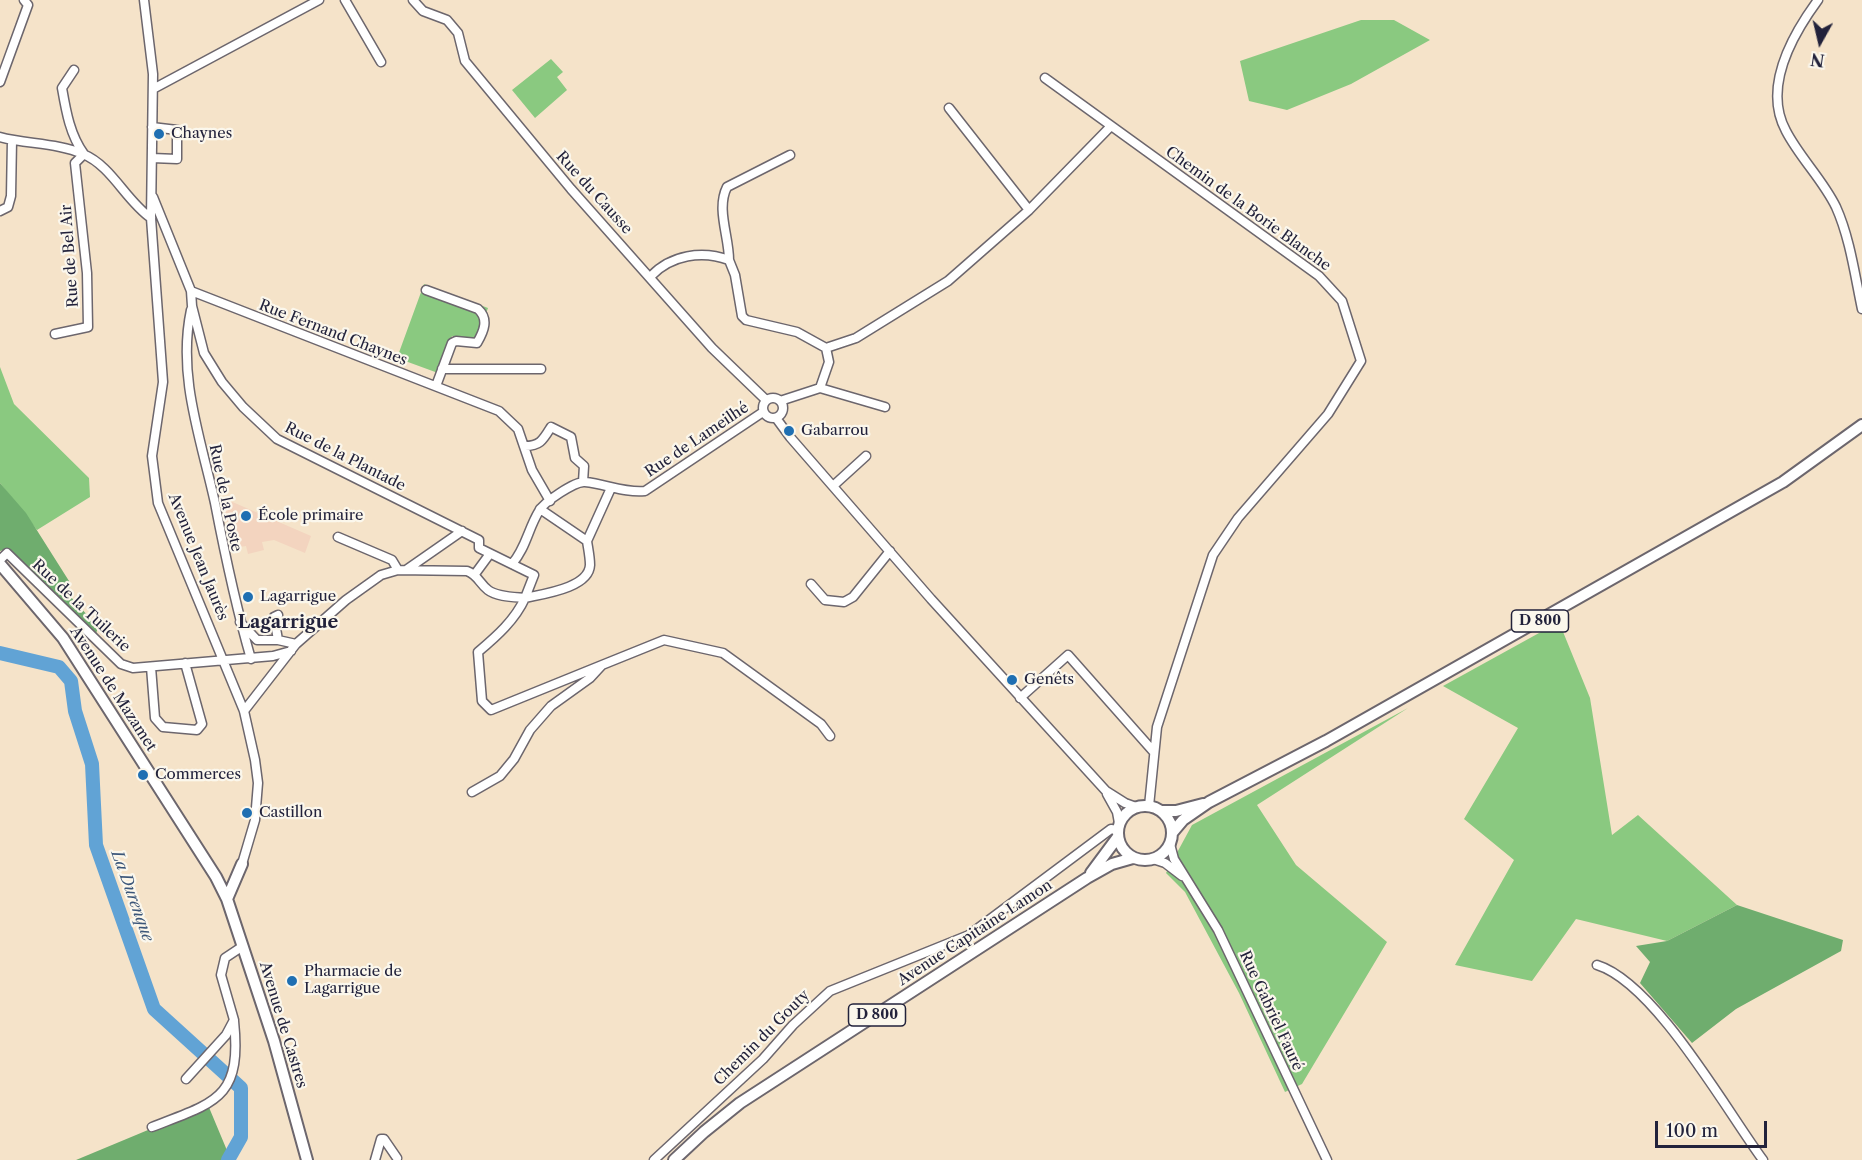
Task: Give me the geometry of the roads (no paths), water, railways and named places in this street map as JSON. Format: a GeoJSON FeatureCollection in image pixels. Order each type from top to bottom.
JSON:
{"type":"FeatureCollection","features":[{"type":"Feature","properties":{"kind":"main road","name":"D 800"},"geometry":{"type":"LineString","coordinates":[[1171,839],[1183,820],[1209,802],[1316,747],[1752,500],[1812,463],[1862,425]]}},
{"type":"Feature","properties":{"kind":"main road","name":"Avenue de Mazamet"},"geometry":{"type":"LineString","coordinates":[[0,562],[63,638],[216,877],[227,899]]}},
{"type":"Feature","properties":{"kind":"main road","name":"D 800"},"geometry":{"type":"LineString","coordinates":[[1161,811],[1176,811],[1209,802]]}},
{"type":"Feature","properties":{"kind":"main road"},"geometry":{"type":"LineString","coordinates":[[1149,806],[1161,811],[1167,817],[1171,839],[1160,856],[1153,860],[1133,858],[1126,854],[1118,830],[1123,816],[1136,807],[1149,806]]}},
{"type":"Feature","properties":{"kind":"main road","name":"Avenue Capitaine Lamon"},"geometry":{"type":"LineString","coordinates":[[1087,878],[1118,830]]}},
{"type":"Feature","properties":{"kind":"main road","name":"Avenue Capitaine Lamon"},"geometry":{"type":"LineString","coordinates":[[674,1160],[740,1103],[1087,878],[1112,864],[1133,858]]}},
{"type":"Feature","properties":{"kind":"main road","name":"Avenue Jean Jaurès"},"geometry":{"type":"LineString","coordinates":[[227,899],[242,864]]}},
{"type":"Feature","properties":{"kind":"main road","name":"Avenue de Castres"},"geometry":{"type":"LineString","coordinates":[[227,899],[274,1041],[307,1160]]}},
{"type":"Feature","properties":{"kind":"street","name":"Avenue Jean Jaurès"},"geometry":{"type":"LineString","coordinates":[[144,0],[153,88],[151,218],[163,382],[152,456],[158,503],[244,711],[255,760],[258,783],[255,820],[242,864]]}},
{"type":"Feature","properties":{"kind":"street"},"geometry":{"type":"LineString","coordinates":[[153,88],[319,0]]}},
{"type":"Feature","properties":{"kind":"street"},"geometry":{"type":"LineString","coordinates":[[345,0],[381,62]]}},
{"type":"Feature","properties":{"kind":"street","name":"Rue du Causse"},"geometry":{"type":"LineString","coordinates":[[413,0],[423,11],[447,20],[458,33],[465,61],[476,76],[571,189],[651,276],[712,348],[766,400]]}},
{"type":"Feature","properties":{"kind":"street"},"geometry":{"type":"LineString","coordinates":[[1818,0],[1797,30],[1788,49],[1779,88],[1780,116],[1786,132],[1823,185],[1842,221],[1862,309]]}},
{"type":"Feature","properties":{"kind":"street"},"geometry":{"type":"LineString","coordinates":[[0,82],[29,2]]}},
{"type":"Feature","properties":{"kind":"street"},"geometry":{"type":"LineString","coordinates":[[74,70],[62,88],[66,112],[77,144],[84,154],[108,173],[140,210],[151,218]]}},
{"type":"Feature","properties":{"kind":"street","name":"Chemin de la Borie Blanche"},"geometry":{"type":"LineString","coordinates":[[1045,78],[1319,276],[1342,301],[1361,361],[1328,414],[1238,518],[1213,555],[1157,728],[1149,806]]}},
{"type":"Feature","properties":{"kind":"street"},"geometry":{"type":"LineString","coordinates":[[949,108],[1029,210]]}},
{"type":"Feature","properties":{"kind":"street"},"geometry":{"type":"LineString","coordinates":[[790,155],[727,187],[722,206],[729,241],[729,260],[735,275],[742,316],[746,320],[797,332],[826,348],[856,338],[948,281],[1029,210],[1110,126]]}},
{"type":"Feature","properties":{"kind":"street"},"geometry":{"type":"LineString","coordinates":[[152,127],[177,130],[177,159],[152,158]]}},
{"type":"Feature","properties":{"kind":"street"},"geometry":{"type":"LineString","coordinates":[[0,137],[84,154]]}},
{"type":"Feature","properties":{"kind":"street"},"geometry":{"type":"LineString","coordinates":[[0,211],[8,207],[11,196],[12,140]]}},
{"type":"Feature","properties":{"kind":"street","name":"Rue de Bel Air"},"geometry":{"type":"LineString","coordinates":[[55,334],[88,327],[81,202],[75,163],[84,154]]}},
{"type":"Feature","properties":{"kind":"street"},"geometry":{"type":"LineString","coordinates":[[152,194],[191,291]]}},
{"type":"Feature","properties":{"kind":"street"},"geometry":{"type":"LineString","coordinates":[[651,276],[671,260],[712,254],[729,260]]}},
{"type":"Feature","properties":{"kind":"street"},"geometry":{"type":"LineString","coordinates":[[426,290],[478,309],[483,314],[485,323],[477,343],[456,341],[452,344],[436,386]]}},
{"type":"Feature","properties":{"kind":"street","name":"Rue de la Plantade"},"geometry":{"type":"LineString","coordinates":[[191,291],[192,306],[204,353],[222,382],[243,407],[277,439],[479,540],[479,548],[489,555]]}},
{"type":"Feature","properties":{"kind":"street","name":"Rue Fernand Chaynes"},"geometry":{"type":"LineString","coordinates":[[191,291],[499,411],[518,429],[532,470],[550,501]]}},
{"type":"Feature","properties":{"kind":"street","name":"Rue de la Poste"},"geometry":{"type":"LineString","coordinates":[[192,306],[188,325],[188,381],[197,434],[240,622],[251,658]]}},
{"type":"Feature","properties":{"kind":"street"},"geometry":{"type":"LineString","coordinates":[[820,388],[829,362],[826,348]]}},
{"type":"Feature","properties":{"kind":"street"},"geometry":{"type":"LineString","coordinates":[[442,369],[541,369]]}},
{"type":"Feature","properties":{"kind":"street"},"geometry":{"type":"LineString","coordinates":[[780,402],[782,411],[776,418],[770,418],[763,412],[766,400],[772,398],[780,402],[820,388],[885,407]]}},
{"type":"Feature","properties":{"kind":"street","name":"Rue de Lameilhé"},"geometry":{"type":"LineString","coordinates":[[583,482],[629,492],[645,491],[763,412]]}},
{"type":"Feature","properties":{"kind":"street"},"geometry":{"type":"LineString","coordinates":[[776,418],[1020,698],[1106,791],[1136,807]]}},
{"type":"Feature","properties":{"kind":"street"},"geometry":{"type":"LineString","coordinates":[[512,564],[523,552],[540,508],[575,483],[583,482],[584,466],[575,458],[571,437],[551,427],[537,446],[525,446]]}},
{"type":"Feature","properties":{"kind":"street"},"geometry":{"type":"LineString","coordinates":[[833,486],[866,456]]}},
{"type":"Feature","properties":{"kind":"street"},"geometry":{"type":"LineString","coordinates":[[244,711],[293,647],[346,600],[381,575],[402,570],[467,571],[475,574],[488,590],[510,597],[525,598],[562,590],[585,577],[590,567],[587,541],[611,488]]}},
{"type":"Feature","properties":{"kind":"street"},"geometry":{"type":"LineString","coordinates":[[540,508],[587,541]]}},
{"type":"Feature","properties":{"kind":"street"},"geometry":{"type":"LineString","coordinates":[[402,570],[462,531]]}},
{"type":"Feature","properties":{"kind":"street"},"geometry":{"type":"LineString","coordinates":[[338,537],[392,560],[402,570]]}},
{"type":"Feature","properties":{"kind":"street"},"geometry":{"type":"LineString","coordinates":[[812,584],[825,600],[844,602],[853,597],[890,551]]}},
{"type":"Feature","properties":{"kind":"street","name":"Rue de la Tuilerie"},"geometry":{"type":"LineString","coordinates":[[0,562],[7,553],[122,664],[133,668],[273,656],[293,647]]}},
{"type":"Feature","properties":{"kind":"street"},"geometry":{"type":"LineString","coordinates":[[475,574],[489,555],[534,575],[519,610],[503,630],[478,652],[482,701],[491,710],[664,640],[723,653],[821,724],[830,736]]}},
{"type":"Feature","properties":{"kind":"street"},"geometry":{"type":"LineString","coordinates":[[278,615],[274,617],[278,640]]}},
{"type":"Feature","properties":{"kind":"street"},"geometry":{"type":"LineString","coordinates":[[240,622],[257,640],[278,640],[293,647]]}},
{"type":"Feature","properties":{"kind":"street"},"geometry":{"type":"LineString","coordinates":[[1020,698],[1068,655],[1153,751]]}},
{"type":"Feature","properties":{"kind":"street"},"geometry":{"type":"LineString","coordinates":[[151,667],[155,718],[163,728],[197,730],[202,723],[185,663]]}},
{"type":"Feature","properties":{"kind":"street"},"geometry":{"type":"LineString","coordinates":[[472,792],[500,776],[514,759],[530,730],[544,714],[562,697],[590,678],[602,665]]}},
{"type":"Feature","properties":{"kind":"street"},"geometry":{"type":"LineString","coordinates":[[1106,791],[1117,812],[1118,830]]}},
{"type":"Feature","properties":{"kind":"street","name":"Chemin du Gouty"},"geometry":{"type":"LineString","coordinates":[[654,1160],[763,1059],[830,991],[969,935],[1111,829],[1118,830]]}},
{"type":"Feature","properties":{"kind":"street","name":"Rue Gabriel Fauré"},"geometry":{"type":"LineString","coordinates":[[1171,839],[1172,856],[1218,930],[1327,1160]]}},
{"type":"Feature","properties":{"kind":"street","name":"Rue Gabriel Fauré"},"geometry":{"type":"LineString","coordinates":[[1153,860],[1165,863],[1185,878]]}},
{"type":"Feature","properties":{"kind":"street"},"geometry":{"type":"LineString","coordinates":[[152,1127],[215,1101],[228,1088],[236,1042],[234,1020],[221,975],[225,958],[243,946]]}},
{"type":"Feature","properties":{"kind":"street"},"geometry":{"type":"LineString","coordinates":[[1597,965],[1627,982],[1679,1040],[1763,1160]]}},
{"type":"Feature","properties":{"kind":"street"},"geometry":{"type":"LineString","coordinates":[[186,1079],[226,1035],[234,1020]]}},
{"type":"Feature","properties":{"kind":"street"},"geometry":{"type":"LineString","coordinates":[[375,1160],[381,1139],[384,1139],[397,1158]]}},
{"type":"Feature","properties":{"kind":"waterway","name":"La Durenque"},"geometry":{"type":"LineString","coordinates":[[0,653],[59,667],[71,681],[75,711],[92,764],[96,845],[154,1009],[241,1088],[241,1137],[228,1160]]}},
{"type":"Feature","properties":{"kind":"place","name":"Chaynes"},"geometry":{"type":"Point","coordinates":[159,134]}},
{"type":"Feature","properties":{"kind":"place","name":"Gabarrou"},"geometry":{"type":"Point","coordinates":[789,431]}},
{"type":"Feature","properties":{"kind":"place","name":"École primaire"},"geometry":{"type":"Point","coordinates":[246,516]}},
{"type":"Feature","properties":{"kind":"place","name":"Lagarrigue"},"geometry":{"type":"Point","coordinates":[248,597]}},
{"type":"Feature","properties":{"kind":"place","name":"Genêts"},"geometry":{"type":"Point","coordinates":[1012,680]}},
{"type":"Feature","properties":{"kind":"place","name":"Commerces"},"geometry":{"type":"Point","coordinates":[143,775]}},
{"type":"Feature","properties":{"kind":"place","name":"Castillon"},"geometry":{"type":"Point","coordinates":[247,813]}},
{"type":"Feature","properties":{"kind":"place","name":"Pharmacie de Lagarrigue"},"geometry":{"type":"Point","coordinates":[292,981]}},
{"type":"Feature","properties":{"kind":"district","name":"Lagarrigue"},"geometry":{"type":"Point","coordinates":[288,623]}}]}
